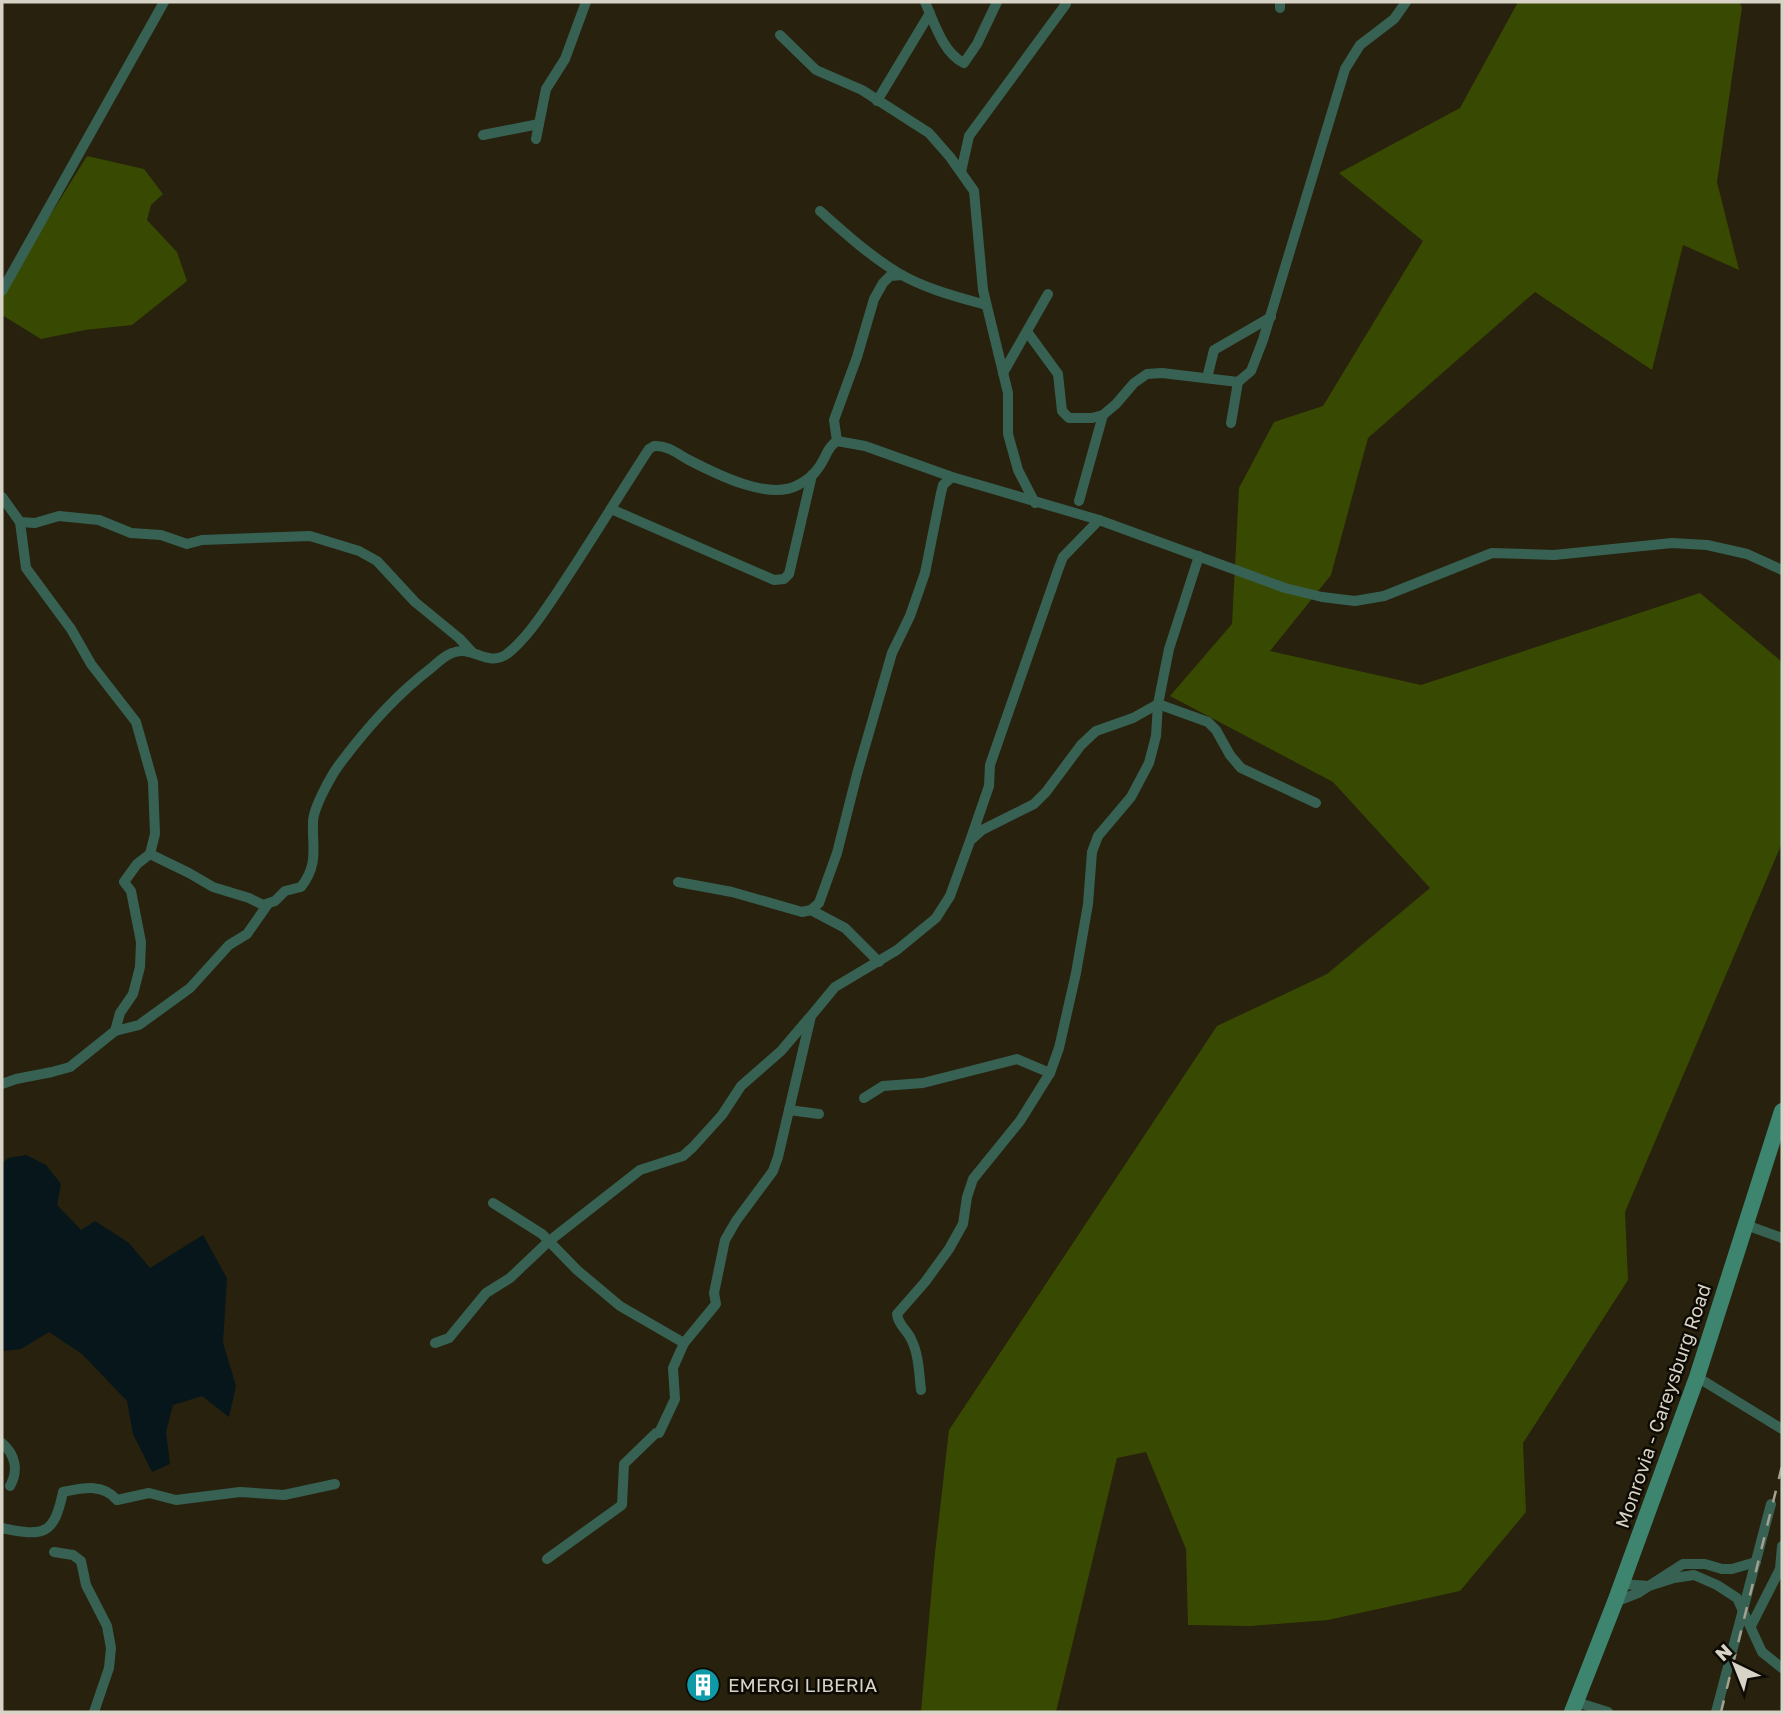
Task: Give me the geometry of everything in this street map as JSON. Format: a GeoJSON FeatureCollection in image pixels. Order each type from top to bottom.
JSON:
{"type":"FeatureCollection","features":[{"type":"Feature","properties":{"kind":"main road","name":"Monrovia - Careysburg Road"},"geometry":{"type":"LineString","coordinates":[[1574,1707],[1697,1377],[1782,1111]]}},
{"type":"Feature","properties":{"kind":"street"},"geometry":{"type":"LineString","coordinates":[[2,291],[164,2]]}},
{"type":"Feature","properties":{"kind":"street"},"geometry":{"type":"LineString","coordinates":[[536,139],[546,89],[565,59],[586,2]]}},
{"type":"Feature","properties":{"kind":"street"},"geometry":{"type":"LineString","coordinates":[[927,7],[949,50],[964,64],[997,2]]}},
{"type":"Feature","properties":{"kind":"street"},"geometry":{"type":"LineString","coordinates":[[1231,423],[1238,382],[1251,371],[1271,317],[1345,69],[1360,45],[1394,19],[1406,2]]}},
{"type":"Feature","properties":{"kind":"street"},"geometry":{"type":"LineString","coordinates":[[961,172],[969,136],[1066,4]]}},
{"type":"Feature","properties":{"kind":"street"},"geometry":{"type":"LineString","coordinates":[[877,101],[927,7]]}},
{"type":"Feature","properties":{"kind":"street"},"geometry":{"type":"LineString","coordinates":[[780,35],[816,70],[830,78],[847,82],[929,133],[974,191],[986,305],[1008,393],[1010,443],[1018,470],[1035,503]]}},
{"type":"Feature","properties":{"kind":"street"},"geometry":{"type":"LineString","coordinates":[[483,135],[539,124]]}},
{"type":"Feature","properties":{"kind":"street"},"geometry":{"type":"LineString","coordinates":[[820,211],[902,275],[939,291],[986,305]]}},
{"type":"Feature","properties":{"kind":"street"},"geometry":{"type":"LineString","coordinates":[[837,440],[834,420],[874,299],[890,276],[902,275]]}},
{"type":"Feature","properties":{"kind":"street"},"geometry":{"type":"LineString","coordinates":[[1003,373],[1048,294]]}},
{"type":"Feature","properties":{"kind":"street"},"geometry":{"type":"LineString","coordinates":[[1207,378],[1214,349],[1271,317]]}},
{"type":"Feature","properties":{"kind":"street"},"geometry":{"type":"LineString","coordinates":[[1028,333],[1058,374],[1062,411],[1069,418],[1103,415],[1134,383],[1147,374],[1238,382]]}},
{"type":"Feature","properties":{"kind":"street"},"geometry":{"type":"LineString","coordinates":[[1079,501],[1103,415]]}},
{"type":"Feature","properties":{"kind":"street"},"geometry":{"type":"LineString","coordinates":[[20,522],[35,523],[59,516],[99,520],[131,533],[162,536],[187,544],[202,540],[310,536],[369,555],[415,602],[472,652],[480,657],[496,659],[510,652],[538,620],[649,449],[654,446],[670,450],[731,479],[770,489],[792,488],[820,467],[829,448],[837,440]]}},
{"type":"Feature","properties":{"kind":"street"},"geometry":{"type":"LineString","coordinates":[[837,440],[865,446],[952,477],[1099,520],[1285,588],[1322,597],[1355,601],[1384,596],[1492,553],[1553,555],[1672,543],[1707,545],[1747,554],[1782,570]]}},
{"type":"Feature","properties":{"kind":"street"},"geometry":{"type":"LineString","coordinates":[[611,509],[774,580],[784,579],[789,574],[812,475]]}},
{"type":"Feature","properties":{"kind":"street"},"geometry":{"type":"LineString","coordinates":[[678,882],[732,891],[802,912],[811,910],[819,903],[836,853],[892,653],[914,607],[925,573],[943,485],[952,477]]}},
{"type":"Feature","properties":{"kind":"street"},"geometry":{"type":"LineString","coordinates":[[2,497],[20,522],[26,568],[71,629],[91,664],[136,722],[153,782],[155,834],[150,854],[137,864],[124,882],[131,891],[141,942],[140,967],[133,994],[120,1013],[115,1031]]}},
{"type":"Feature","properties":{"kind":"street"},"geometry":{"type":"LineString","coordinates":[[435,1343],[450,1338],[477,1302],[510,1278],[548,1242],[640,1170],[682,1156],[688,1151],[722,1115],[741,1086],[781,1051],[835,987],[879,962],[917,936],[936,918],[950,896],[970,841],[978,829],[989,786],[990,765],[1063,557],[1099,520]]}},
{"type":"Feature","properties":{"kind":"street"},"geometry":{"type":"LineString","coordinates":[[921,1390],[918,1359],[912,1340],[897,1320],[897,1314],[949,1249],[963,1224],[973,1179],[1020,1121],[1050,1073],[1059,1048],[1076,972],[1088,904],[1092,852],[1098,836],[1131,797],[1149,763],[1156,736],[1158,704],[1169,649],[1199,556]]}},
{"type":"Feature","properties":{"kind":"street"},"geometry":{"type":"LineString","coordinates":[[2,1084],[70,1067],[115,1031],[139,1025],[190,988],[229,945],[247,934],[268,904],[285,891],[297,890],[308,877],[314,858],[312,819],[327,784],[340,764],[396,698],[419,677],[452,653],[472,652]]}},
{"type":"Feature","properties":{"kind":"street"},"geometry":{"type":"LineString","coordinates":[[978,829],[1034,804],[1081,745],[1096,731],[1133,718],[1158,704],[1208,722],[1241,768],[1316,803]]}},
{"type":"Feature","properties":{"kind":"street"},"geometry":{"type":"LineString","coordinates":[[150,854],[213,887],[268,904]]}},
{"type":"Feature","properties":{"kind":"street"},"geometry":{"type":"LineString","coordinates":[[811,910],[845,928],[879,962]]}},
{"type":"Feature","properties":{"kind":"street"},"geometry":{"type":"LineString","coordinates":[[547,1559],[622,1504],[624,1464],[658,1433],[675,1399],[673,1368],[684,1343],[716,1304],[714,1293],[725,1240],[773,1171],[811,1016]]}},
{"type":"Feature","properties":{"kind":"street"},"geometry":{"type":"LineString","coordinates":[[864,1098],[883,1086],[923,1083],[1017,1059],[1050,1073]]}},
{"type":"Feature","properties":{"kind":"street"},"geometry":{"type":"LineString","coordinates":[[789,1111],[819,1114]]}},
{"type":"Feature","properties":{"kind":"street"},"geometry":{"type":"LineString","coordinates":[[493,1203],[542,1234],[620,1306],[684,1343]]}},
{"type":"Feature","properties":{"kind":"street"},"geometry":{"type":"LineString","coordinates":[[1746,1225],[1782,1238]]}},
{"type":"Feature","properties":{"kind":"street"},"geometry":{"type":"LineString","coordinates":[[1697,1377],[1782,1429]]}},
{"type":"Feature","properties":{"kind":"street"},"geometry":{"type":"LineString","coordinates":[[2,1443],[9,1450],[14,1462],[15,1473],[10,1486]]}},
{"type":"Feature","properties":{"kind":"street"},"geometry":{"type":"LineString","coordinates":[[2,1528],[23,1532],[51,1527],[58,1515],[63,1492],[87,1487],[110,1492],[117,1500],[149,1493],[176,1500],[240,1492],[284,1495],[335,1484]]}},
{"type":"Feature","properties":{"kind":"street"},"geometry":{"type":"LineString","coordinates":[[1716,1712],[1771,1504]]}},
{"type":"Feature","properties":{"kind":"street"},"geometry":{"type":"LineString","coordinates":[[1751,1626],[1780,1569],[1782,1546]]}},
{"type":"Feature","properties":{"kind":"street"},"geometry":{"type":"LineString","coordinates":[[54,1552],[73,1555],[81,1561],[86,1585],[107,1626],[111,1658],[94,1712]]}},
{"type":"Feature","properties":{"kind":"street"},"geometry":{"type":"LineString","coordinates":[[1615,1602],[1638,1593],[1683,1564],[1705,1564],[1732,1569],[1756,1562]]}},
{"type":"Feature","properties":{"kind":"street"},"geometry":{"type":"LineString","coordinates":[[1621,1584],[1649,1586],[1694,1575],[1734,1594],[1762,1652],[1782,1668]]}},
{"type":"Feature","properties":{"kind":"street"},"geometry":{"type":"LineString","coordinates":[[1574,1707],[1608,1712]]}},
{"type":"Feature","properties":{"kind":"green space"},"geometry":{"type":"Polygon","coordinates":[[[1518,2],[1739,2],[1742,7],[1717,182],[1739,270],[1683,245],[1652,370],[1535,292],[1368,438],[1331,575],[1270,651],[1421,685],[1700,593],[1782,662],[1782,843],[1625,1212],[1628,1280],[1523,1443],[1526,1512],[1460,1591],[1328,1620],[1251,1626],[1188,1625],[1186,1549],[1146,1452],[1117,1458],[1056,1712],[921,1712],[949,1430],[1217,1026],[1327,974],[1430,888],[1333,782],[1170,696],[1232,624],[1239,488],[1274,422],[1323,406],[1423,241],[1339,173],[1460,108],[1518,2]]]}},
{"type":"Feature","properties":{"kind":"green space"},"geometry":{"type":"Polygon","coordinates":[[[87,156],[144,169],[163,194],[151,205],[147,220],[177,252],[187,281],[132,325],[85,330],[41,339],[2,315],[2,293],[87,156]]]}},
{"type":"Feature","properties":{"kind":"shaded area"},"geometry":{"type":"Polygon","coordinates":[[[26,1155],[46,1165],[61,1184],[57,1205],[81,1230],[95,1221],[129,1243],[150,1268],[203,1235],[227,1278],[223,1343],[236,1386],[229,1417],[202,1396],[173,1405],[166,1432],[170,1464],[152,1472],[133,1434],[127,1401],[82,1354],[49,1332],[21,1349],[2,1351],[2,1164],[8,1158],[26,1155]]]}},
{"type":"Feature","properties":{"kind":"railway"},"geometry":{"type":"LineString","coordinates":[[1721,1712],[1782,1466]]}},
{"type":"Feature","properties":{"kind":"place","name":"EMERGI LIBERIA"},"geometry":{"type":"Point","coordinates":[703,1685]}}]}
